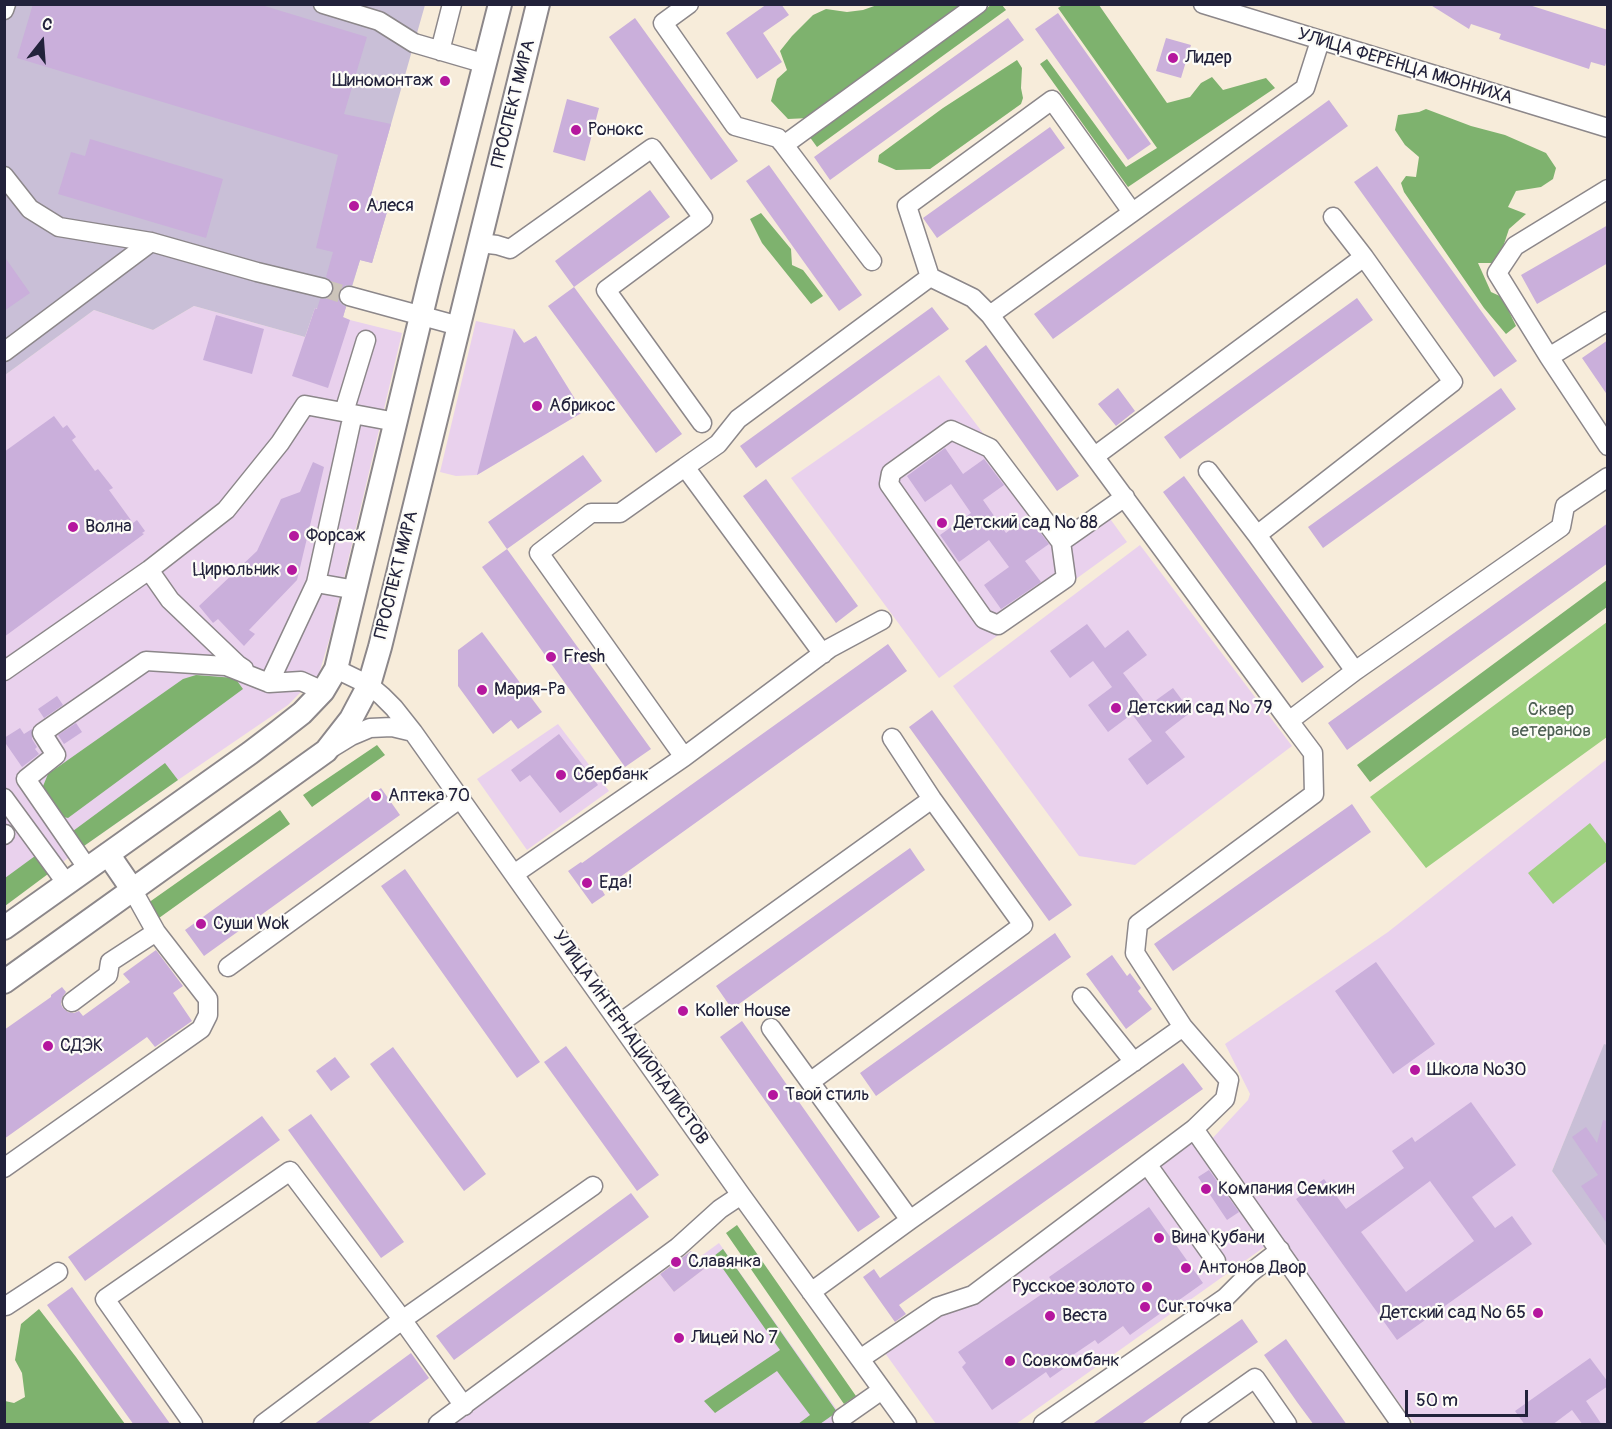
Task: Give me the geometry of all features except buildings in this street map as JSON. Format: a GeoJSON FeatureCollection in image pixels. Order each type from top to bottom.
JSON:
{"type":"FeatureCollection","features":[{"type":"Feature","properties":{"kind":"main road","name":"ПРОСПЕКТ МИРА"},"geometry":{"type":"LineString","coordinates":[[4,928],[302,713],[323,691],[336,669],[429,283],[500,4]]}},
{"type":"Feature","properties":{"kind":"main road","name":"ПРОСПЕКТ МИРА"},"geometry":{"type":"LineString","coordinates":[[4,982],[326,751],[351,719],[369,685],[380,647],[538,4]]}},
{"type":"Feature","properties":{"kind":"main road"},"geometry":{"type":"LineString","coordinates":[[429,283],[467,294]]}},
{"type":"Feature","properties":{"kind":"main road"},"geometry":{"type":"LineString","coordinates":[[407,376],[444,385]]}},
{"type":"Feature","properties":{"kind":"main road"},"geometry":{"type":"LineString","coordinates":[[108,854],[132,889]]}},
{"type":"Feature","properties":{"kind":"street"},"geometry":{"type":"LineString","coordinates":[[4,10],[6,4]]}},
{"type":"Feature","properties":{"kind":"street"},"geometry":{"type":"LineString","coordinates":[[323,4],[378,21],[414,43],[486,64]]}},
{"type":"Feature","properties":{"kind":"street"},"geometry":{"type":"LineString","coordinates":[[440,51],[452,4]]}},
{"type":"Feature","properties":{"kind":"street"},"geometry":{"type":"LineString","coordinates":[[689,4],[663,23],[735,126],[778,138],[872,261]]}},
{"type":"Feature","properties":{"kind":"street"},"geometry":{"type":"LineString","coordinates":[[784,146],[978,4]]}},
{"type":"Feature","properties":{"kind":"street","name":"УЛИЦА ФЕРЕНЦА МЮННИХА"},"geometry":{"type":"LineString","coordinates":[[1203,4],[1608,128]]}},
{"type":"Feature","properties":{"kind":"street"},"geometry":{"type":"LineString","coordinates":[[990,315],[1305,88],[1320,41]]}},
{"type":"Feature","properties":{"kind":"street"},"geometry":{"type":"LineString","coordinates":[[860,1359],[937,1307],[973,1295],[1194,1129],[1225,1099],[1229,1080],[1184,1027],[1135,954],[1138,924],[1314,794],[1313,753],[990,315],[973,298],[930,277],[907,206],[1053,100],[1132,212]]}},
{"type":"Feature","properties":{"kind":"street"},"geometry":{"type":"LineString","coordinates":[[480,243],[510,249],[652,148],[703,218],[606,290],[702,423]]}},
{"type":"Feature","properties":{"kind":"street"},"geometry":{"type":"LineString","coordinates":[[4,176],[30,209],[59,227],[152,242],[257,272],[324,288]]}},
{"type":"Feature","properties":{"kind":"street"},"geometry":{"type":"LineString","coordinates":[[1608,189],[1515,246],[1497,273],[1608,446]]}},
{"type":"Feature","properties":{"kind":"street"},"geometry":{"type":"LineString","coordinates":[[1257,535],[1454,382],[1333,217]]}},
{"type":"Feature","properties":{"kind":"street"},"geometry":{"type":"LineString","coordinates":[[4,352],[152,242]]}},
{"type":"Feature","properties":{"kind":"street"},"geometry":{"type":"LineString","coordinates":[[1095,456],[1364,257]]}},
{"type":"Feature","properties":{"kind":"street"},"geometry":{"type":"LineString","coordinates":[[684,757],[539,553],[591,513],[620,513],[718,444],[738,419],[930,277]]}},
{"type":"Feature","properties":{"kind":"street"},"geometry":{"type":"LineString","coordinates":[[349,296],[459,326]]}},
{"type":"Feature","properties":{"kind":"street"},"geometry":{"type":"LineString","coordinates":[[1549,357],[1608,321]]}},
{"type":"Feature","properties":{"kind":"street"},"geometry":{"type":"LineString","coordinates":[[269,683],[316,583],[349,413],[366,340]]}},
{"type":"Feature","properties":{"kind":"street"},"geometry":{"type":"LineString","coordinates":[[4,671],[149,570],[226,510],[280,443],[305,405],[396,422]]}},
{"type":"Feature","properties":{"kind":"street"},"geometry":{"type":"LineString","coordinates":[[951,430],[990,448],[1061,542],[1066,578],[998,625],[984,619],[889,484],[891,473],[951,430]]}},
{"type":"Feature","properties":{"kind":"street"},"geometry":{"type":"LineString","coordinates":[[685,467],[823,654]]}},
{"type":"Feature","properties":{"kind":"street"},"geometry":{"type":"LineString","coordinates":[[1208,471],[1355,671]]}},
{"type":"Feature","properties":{"kind":"street"},"geometry":{"type":"LineString","coordinates":[[1289,721],[1355,671],[1561,527],[1565,506],[1608,477]]}},
{"type":"Feature","properties":{"kind":"street"},"geometry":{"type":"LineString","coordinates":[[1061,542],[1125,496]]}},
{"type":"Feature","properties":{"kind":"street"},"geometry":{"type":"LineString","coordinates":[[149,570],[170,600],[238,665],[269,683]]}},
{"type":"Feature","properties":{"kind":"street"},"geometry":{"type":"LineString","coordinates":[[316,583],[356,590]]}},
{"type":"Feature","properties":{"kind":"street"},"geometry":{"type":"LineString","coordinates":[[514,874],[684,757],[830,648],[882,620]]}},
{"type":"Feature","properties":{"kind":"street"},"geometry":{"type":"LineString","coordinates":[[88,868],[26,779],[56,754],[42,733],[146,661],[226,666],[269,683],[301,681],[323,691]]}},
{"type":"Feature","properties":{"kind":"street","name":"УЛИЦА ИНТЕРНАЦИОНАЛИСТОВ"},"geometry":{"type":"LineString","coordinates":[[336,669],[369,685],[394,708],[413,732],[907,1425]]}},
{"type":"Feature","properties":{"kind":"street"},"geometry":{"type":"LineString","coordinates":[[326,751],[370,728],[392,727],[413,732]]}},
{"type":"Feature","properties":{"kind":"street"},"geometry":{"type":"LineString","coordinates":[[810,1082],[1023,925],[932,799],[892,738]]}},
{"type":"Feature","properties":{"kind":"street"},"geometry":{"type":"LineString","coordinates":[[4,798],[67,884]]}},
{"type":"Feature","properties":{"kind":"street"},"geometry":{"type":"LineString","coordinates":[[228,967],[461,798]]}},
{"type":"Feature","properties":{"kind":"street"},"geometry":{"type":"LineString","coordinates":[[620,1023],[932,799]]}},
{"type":"Feature","properties":{"kind":"street"},"geometry":{"type":"LineString","coordinates":[[4,1168],[201,1029],[208,1014],[208,999],[156,932],[132,889]]}},
{"type":"Feature","properties":{"kind":"street"},"geometry":{"type":"LineString","coordinates":[[72,1002],[108,975],[110,962],[156,932]]}},
{"type":"Feature","properties":{"kind":"street"},"geometry":{"type":"LineString","coordinates":[[1082,997],[1134,1062]]}},
{"type":"Feature","properties":{"kind":"street"},"geometry":{"type":"LineString","coordinates":[[811,1292],[1184,1027]]}},
{"type":"Feature","properties":{"kind":"street"},"geometry":{"type":"LineString","coordinates":[[771,1028],[910,1220]]}},
{"type":"Feature","properties":{"kind":"street"},"geometry":{"type":"LineString","coordinates":[[1194,1129],[1401,1425]]}},
{"type":"Feature","properties":{"kind":"street"},"geometry":{"type":"LineString","coordinates":[[1147,1164],[1216,1261]]}},
{"type":"Feature","properties":{"kind":"street"},"geometry":{"type":"LineString","coordinates":[[193,1425],[105,1299],[290,1171],[464,1406]]}},
{"type":"Feature","properties":{"kind":"street"},"geometry":{"type":"LineString","coordinates":[[263,1425],[402,1320],[593,1186]]}},
{"type":"Feature","properties":{"kind":"street"},"geometry":{"type":"LineString","coordinates":[[438,1425],[678,1247],[720,1209],[741,1195]]}},
{"type":"Feature","properties":{"kind":"street"},"geometry":{"type":"LineString","coordinates":[[1043,1425],[1225,1298],[1249,1274],[1280,1250]]}},
{"type":"Feature","properties":{"kind":"street"},"geometry":{"type":"LineString","coordinates":[[6,1306],[58,1272]]}},
{"type":"Feature","properties":{"kind":"street"},"geometry":{"type":"LineString","coordinates":[[1190,1425],[1255,1378],[1287,1425]]}},
{"type":"Feature","properties":{"kind":"street"},"geometry":{"type":"LineString","coordinates":[[842,1418],[882,1390]]}},
{"type":"Feature","properties":{"kind":"shaded area"},"geometry":{"type":"Polygon","coordinates":[[[5,5],[425,5],[370,198],[389,205],[372,263],[360,260],[343,317],[315,308],[305,337],[194,306],[153,330],[94,310],[5,375],[5,5]]]}},
{"type":"Feature","properties":{"kind":"shaded area"},"geometry":{"type":"Polygon","coordinates":[[[194,306],[305,337],[315,308],[350,320],[402,333],[330,637],[319,674],[288,705],[84,846],[5,906],[5,375],[94,310],[153,330],[194,306]]]}},
{"type":"Feature","properties":{"kind":"shaded area"},"geometry":{"type":"Polygon","coordinates":[[[476,321],[514,329],[524,343],[536,336],[583,412],[477,475],[456,476],[440,472],[476,321]]]}},
{"type":"Feature","properties":{"kind":"shaded area","name":"Детский сад № 88"},"geometry":{"type":"Polygon","coordinates":[[[939,375],[1048,519],[1069,528],[1100,505],[1127,542],[939,678],[791,478],[939,375]]]}},
{"type":"Feature","properties":{"kind":"shaded area","name":"Детский сад № 79"},"geometry":{"type":"Polygon","coordinates":[[[1140,545],[1292,746],[1135,865],[1079,856],[953,686],[1140,545]]]}},
{"type":"Feature","properties":{"kind":"shaded area"},"geometry":{"type":"Polygon","coordinates":[[[558,724],[609,791],[527,850],[477,779],[558,724]]]}},
{"type":"Feature","properties":{"kind":"shaded area","name":"Школа №30"},"geometry":{"type":"Polygon","coordinates":[[[1607,759],[1607,1045],[1604,1045],[1552,1171],[1607,1247],[1607,1424],[1415,1424],[1277,1238],[1016,1424],[936,1424],[885,1353],[1194,1117],[1210,1141],[1248,1100],[1250,1094],[1225,1044],[1388,932],[1607,759]]]}},
{"type":"Feature","properties":{"kind":"shaded area"},"geometry":{"type":"Polygon","coordinates":[[[1604,1044],[1607,1045],[1607,1247],[1552,1171],[1604,1044]]]}},
{"type":"Feature","properties":{"kind":"shaded area","name":"Лицей № 7"},"geometry":{"type":"Polygon","coordinates":[[[719,1243],[847,1424],[451,1424],[660,1274],[674,1292],[704,1269],[697,1259],[719,1243]]]}},
{"type":"Feature","properties":{"kind":"green space"},"geometry":{"type":"Polygon","coordinates":[[[1064,4],[1099,5],[1167,103],[1190,97],[1201,83],[1212,77],[1223,90],[1266,78],[1275,88],[1128,187],[1040,64],[1047,59],[1126,167],[1157,148],[1058,8],[1064,4]]]}},
{"type":"Feature","properties":{"kind":"green space"},"geometry":{"type":"Polygon","coordinates":[[[877,5],[976,5],[809,118],[788,119],[771,101],[777,79],[787,70],[780,51],[813,15],[826,9],[847,12],[877,5]]]}},
{"type":"Feature","properties":{"kind":"green space"},"geometry":{"type":"Polygon","coordinates":[[[991,5],[1002,5],[1006,10],[817,147],[809,136],[991,5]]]}},
{"type":"Feature","properties":{"kind":"green space"},"geometry":{"type":"Polygon","coordinates":[[[1017,60],[1022,68],[1023,98],[1021,104],[930,169],[896,170],[878,162],[879,155],[943,108],[1017,60]]]}},
{"type":"Feature","properties":{"kind":"green space"},"geometry":{"type":"Polygon","coordinates":[[[1426,109],[1471,126],[1505,135],[1546,153],[1556,168],[1553,179],[1541,187],[1516,191],[1508,207],[1526,214],[1509,229],[1495,263],[1478,263],[1491,292],[1502,297],[1516,326],[1506,334],[1484,308],[1404,192],[1401,183],[1406,176],[1416,177],[1419,157],[1405,145],[1395,130],[1398,115],[1426,109]]]}},
{"type":"Feature","properties":{"kind":"green space"},"geometry":{"type":"Polygon","coordinates":[[[761,213],[791,249],[792,265],[803,270],[823,296],[811,304],[762,243],[750,219],[761,213]]]}},
{"type":"Feature","properties":{"kind":"green space"},"geometry":{"type":"Polygon","coordinates":[[[1607,580],[1607,607],[1370,782],[1357,765],[1607,580]]]}},
{"type":"Feature","properties":{"kind":"green space","name":"Сквер ветеранов"},"geometry":{"type":"Polygon","coordinates":[[[1607,622],[1607,737],[1426,868],[1370,797],[1607,622]]]}},
{"type":"Feature","properties":{"kind":"green space"},"geometry":{"type":"Polygon","coordinates":[[[196,675],[235,678],[243,689],[68,818],[58,816],[41,791],[48,774],[183,679],[196,675]]]}},
{"type":"Feature","properties":{"kind":"green space"},"geometry":{"type":"Polygon","coordinates":[[[377,745],[385,755],[312,807],[303,795],[377,745]]]}},
{"type":"Feature","properties":{"kind":"green space"},"geometry":{"type":"Polygon","coordinates":[[[165,763],[178,780],[84,846],[73,831],[165,763]]]}},
{"type":"Feature","properties":{"kind":"green space"},"geometry":{"type":"Polygon","coordinates":[[[280,810],[290,824],[159,918],[148,903],[280,810]]]}},
{"type":"Feature","properties":{"kind":"green space"},"geometry":{"type":"Polygon","coordinates":[[[1590,823],[1607,845],[1607,861],[1553,904],[1528,873],[1590,823]]]}},
{"type":"Feature","properties":{"kind":"green space"},"geometry":{"type":"Polygon","coordinates":[[[35,856],[48,874],[5,906],[5,878],[35,856]]]}},
{"type":"Feature","properties":{"kind":"green space"},"geometry":{"type":"Polygon","coordinates":[[[737,1225],[856,1396],[844,1404],[726,1233],[737,1225]]]}},
{"type":"Feature","properties":{"kind":"green space"},"geometry":{"type":"Polygon","coordinates":[[[723,1249],[837,1412],[820,1424],[798,1424],[810,1415],[777,1371],[715,1413],[704,1401],[780,1350],[714,1256],[723,1249]]]}},
{"type":"Feature","properties":{"kind":"green space"},"geometry":{"type":"Polygon","coordinates":[[[39,1309],[125,1424],[5,1424],[5,1401],[14,1403],[25,1397],[22,1373],[15,1360],[21,1324],[39,1309]]]}},
{"type":"Feature","properties":{"kind":"tunnel"},"geometry":{"type":"LineString","coordinates":[[323,288],[349,296]]}},
{"type":"Feature","properties":{"kind":"place","name":"Лидер"},"geometry":{"type":"Point","coordinates":[1173,58]}},
{"type":"Feature","properties":{"kind":"place","name":"Шиномонтаж"},"geometry":{"type":"Point","coordinates":[445,81]}},
{"type":"Feature","properties":{"kind":"place","name":"Ронокс"},"geometry":{"type":"Point","coordinates":[576,130]}},
{"type":"Feature","properties":{"kind":"place","name":"Алеся"},"geometry":{"type":"Point","coordinates":[354,206]}},
{"type":"Feature","properties":{"kind":"place","name":"Абрикос"},"geometry":{"type":"Point","coordinates":[537,406]}},
{"type":"Feature","properties":{"kind":"place","name":"Детский сад № 88"},"geometry":{"type":"Point","coordinates":[942,523]}},
{"type":"Feature","properties":{"kind":"place","name":"Волна"},"geometry":{"type":"Point","coordinates":[73,527]}},
{"type":"Feature","properties":{"kind":"place","name":"Форсаж"},"geometry":{"type":"Point","coordinates":[294,536]}},
{"type":"Feature","properties":{"kind":"place","name":"Цирюльник"},"geometry":{"type":"Point","coordinates":[292,570]}},
{"type":"Feature","properties":{"kind":"place","name":"Fresh"},"geometry":{"type":"Point","coordinates":[551,657]}},
{"type":"Feature","properties":{"kind":"place","name":"Мария-Ра"},"geometry":{"type":"Point","coordinates":[482,690]}},
{"type":"Feature","properties":{"kind":"place","name":"Детский сад № 79"},"geometry":{"type":"Point","coordinates":[1116,708]}},
{"type":"Feature","properties":{"kind":"place","name":"Сбербанк"},"geometry":{"type":"Point","coordinates":[561,775]}},
{"type":"Feature","properties":{"kind":"place","name":"Аптека 70"},"geometry":{"type":"Point","coordinates":[376,796]}},
{"type":"Feature","properties":{"kind":"place","name":"Еда!"},"geometry":{"type":"Point","coordinates":[587,883]}},
{"type":"Feature","properties":{"kind":"place","name":"Суши Wok"},"geometry":{"type":"Point","coordinates":[201,924]}},
{"type":"Feature","properties":{"kind":"place","name":"Koller House"},"geometry":{"type":"Point","coordinates":[683,1011]}},
{"type":"Feature","properties":{"kind":"place","name":"СДЭК"},"geometry":{"type":"Point","coordinates":[48,1046]}},
{"type":"Feature","properties":{"kind":"place","name":"Школа №30"},"geometry":{"type":"Point","coordinates":[1415,1070]}},
{"type":"Feature","properties":{"kind":"place","name":"Твой стиль"},"geometry":{"type":"Point","coordinates":[773,1095]}},
{"type":"Feature","properties":{"kind":"place","name":"Компания Семкин"},"geometry":{"type":"Point","coordinates":[1206,1189]}},
{"type":"Feature","properties":{"kind":"place","name":"Вина Кубани"},"geometry":{"type":"Point","coordinates":[1159,1238]}},
{"type":"Feature","properties":{"kind":"place","name":"Славянка"},"geometry":{"type":"Point","coordinates":[676,1262]}},
{"type":"Feature","properties":{"kind":"place","name":"Антонов Двор"},"geometry":{"type":"Point","coordinates":[1186,1268]}},
{"type":"Feature","properties":{"kind":"place","name":"Русское золото"},"geometry":{"type":"Point","coordinates":[1147,1287]}},
{"type":"Feature","properties":{"kind":"place","name":"Cur.точка"},"geometry":{"type":"Point","coordinates":[1145,1307]}},
{"type":"Feature","properties":{"kind":"place","name":"Детский сад № 65"},"geometry":{"type":"Point","coordinates":[1538,1313]}},
{"type":"Feature","properties":{"kind":"place","name":"Веста"},"geometry":{"type":"Point","coordinates":[1050,1316]}},
{"type":"Feature","properties":{"kind":"place","name":"Лицей № 7"},"geometry":{"type":"Point","coordinates":[679,1338]}},
{"type":"Feature","properties":{"kind":"place","name":"Совкомбанк"},"geometry":{"type":"Point","coordinates":[1010,1361]}}]}
